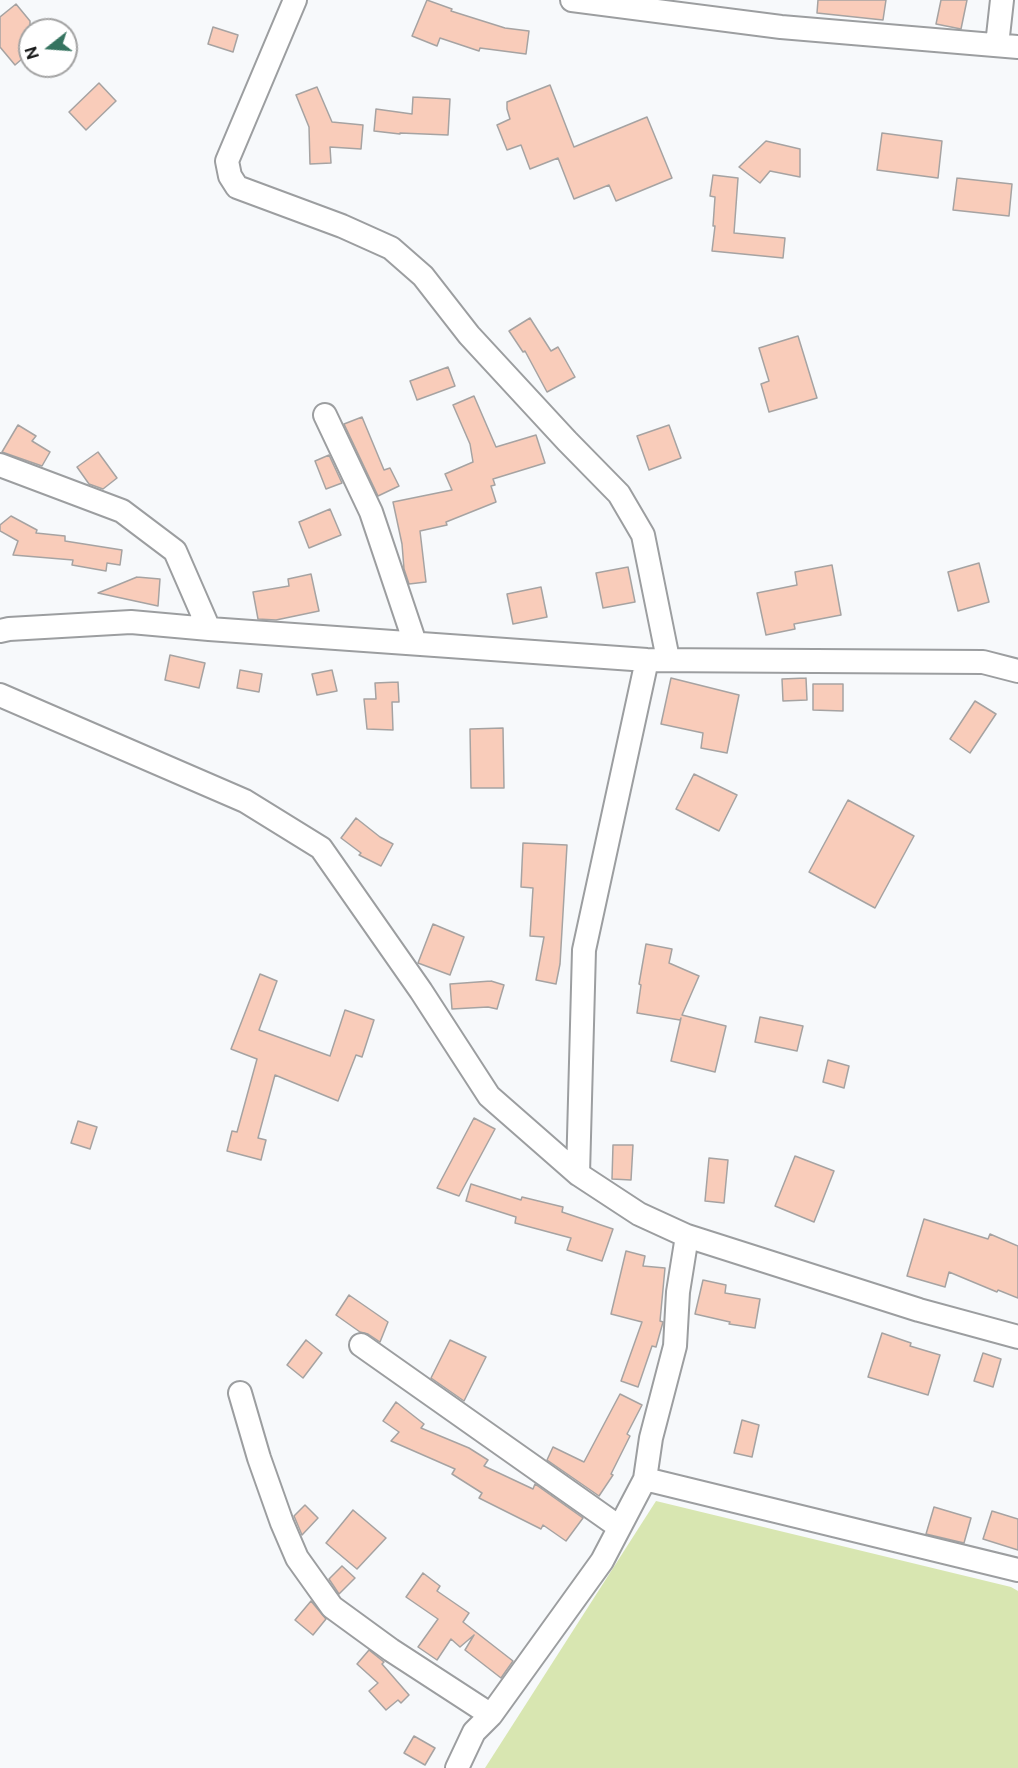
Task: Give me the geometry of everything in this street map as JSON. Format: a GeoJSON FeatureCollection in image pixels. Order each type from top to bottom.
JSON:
{"type":"FeatureCollection","features":[{"type":"Feature","properties":{"kind":"street"},"geometry":{"type":"LineString","coordinates":[[295,0],[227,161],[230,176],[237,187],[342,226],[391,248],[423,276],[469,335],[619,494],[643,535],[657,660],[584,950],[578,1174]]}},
{"type":"Feature","properties":{"kind":"street"},"geometry":{"type":"LineString","coordinates":[[572,0],[781,27],[1008,46],[1002,0]]}},
{"type":"Feature","properties":{"kind":"street"},"geometry":{"type":"LineString","coordinates":[[325,415],[371,512],[415,643]]}},
{"type":"Feature","properties":{"kind":"street"},"geometry":{"type":"LineString","coordinates":[[0,465],[122,512],[175,551],[209,629]]}},
{"type":"Feature","properties":{"kind":"street"},"geometry":{"type":"LineString","coordinates":[[0,631],[131,622],[657,660],[983,662],[1018,671]]}},
{"type":"Feature","properties":{"kind":"street"},"geometry":{"type":"LineString","coordinates":[[0,695],[245,801],[321,848],[421,991],[489,1096],[578,1174],[639,1214],[687,1236],[919,1310],[1018,1337]]}},
{"type":"Feature","properties":{"kind":"street"},"geometry":{"type":"LineString","coordinates":[[457,1768],[474,1732],[491,1715],[602,1561],[645,1479],[651,1438],[675,1346],[678,1292],[687,1236]]}},
{"type":"Feature","properties":{"kind":"street"},"geometry":{"type":"LineString","coordinates":[[361,1345],[619,1527]]}},
{"type":"Feature","properties":{"kind":"street"},"geometry":{"type":"LineString","coordinates":[[240,1393],[282,1524],[297,1558],[333,1607],[391,1650],[491,1715]]}},
{"type":"Feature","properties":{"kind":"street"},"geometry":{"type":"LineString","coordinates":[[645,1479],[1018,1570]]}},
{"type":"Feature","properties":{"kind":"green space"},"geometry":{"type":"Polygon","coordinates":[[[656,1501],[1011,1587],[1018,1591],[1018,1768],[485,1768],[656,1501]]]}},
{"type":"Feature","properties":{"kind":"building"},"geometry":{"type":"Polygon","coordinates":[[[427,0],[452,9],[451,11],[505,28],[529,31],[526,54],[480,48],[479,51],[440,38],[437,46],[412,36],[427,0]]]}},
{"type":"Feature","properties":{"kind":"building"},"geometry":{"type":"Polygon","coordinates":[[[818,0],[886,0],[883,20],[817,13],[818,0]]]}},
{"type":"Feature","properties":{"kind":"building"},"geometry":{"type":"Polygon","coordinates":[[[941,0],[967,0],[961,29],[936,24],[941,0]]]}},
{"type":"Feature","properties":{"kind":"building"},"geometry":{"type":"Polygon","coordinates":[[[16,4],[28,18],[18,18],[18,62],[15,65],[0,47],[0,17],[16,4]]]}},
{"type":"Feature","properties":{"kind":"building"},"geometry":{"type":"Polygon","coordinates":[[[213,27],[238,35],[233,52],[208,44],[213,27]]]}},
{"type":"Feature","properties":{"kind":"building"},"geometry":{"type":"Polygon","coordinates":[[[99,83],[116,101],[86,130],[69,112],[99,83]]]}},
{"type":"Feature","properties":{"kind":"building"},"geometry":{"type":"Polygon","coordinates":[[[550,85],[574,147],[647,117],[672,178],[616,201],[609,185],[574,199],[558,158],[530,169],[521,145],[507,150],[497,125],[510,119],[507,102],[550,85]]]}},
{"type":"Feature","properties":{"kind":"building"},"geometry":{"type":"Polygon","coordinates":[[[317,87],[332,122],[363,125],[361,149],[330,147],[331,163],[310,164],[309,127],[296,95],[317,87]]]}},
{"type":"Feature","properties":{"kind":"building"},"geometry":{"type":"Polygon","coordinates":[[[413,97],[450,99],[448,135],[374,131],[376,109],[412,114],[413,97]]]}},
{"type":"Feature","properties":{"kind":"building"},"geometry":{"type":"Polygon","coordinates":[[[882,133],[942,141],[938,178],[877,170],[882,133]]]}},
{"type":"Feature","properties":{"kind":"building"},"geometry":{"type":"Polygon","coordinates":[[[766,141],[800,149],[800,177],[770,171],[760,183],[739,167],[766,141]]]}},
{"type":"Feature","properties":{"kind":"building"},"geometry":{"type":"Polygon","coordinates":[[[713,175],[738,178],[734,233],[785,238],[783,258],[712,251],[715,197],[710,196],[713,175]]]}},
{"type":"Feature","properties":{"kind":"building"},"geometry":{"type":"Polygon","coordinates":[[[957,178],[1012,184],[1009,216],[953,210],[957,178]]]}},
{"type":"Feature","properties":{"kind":"building"},"geometry":{"type":"Polygon","coordinates":[[[530,318],[551,351],[558,347],[575,377],[547,392],[525,351],[523,352],[509,331],[530,318]]]}},
{"type":"Feature","properties":{"kind":"building"},"geometry":{"type":"Polygon","coordinates":[[[798,336],[817,398],[769,412],[761,384],[769,381],[759,348],[798,336]]]}},
{"type":"Feature","properties":{"kind":"building"},"geometry":{"type":"Polygon","coordinates":[[[448,367],[455,386],[417,400],[410,381],[448,367]]]}},
{"type":"Feature","properties":{"kind":"building"},"geometry":{"type":"Polygon","coordinates":[[[474,396],[496,447],[536,435],[545,463],[493,479],[495,485],[491,486],[496,502],[446,522],[447,525],[420,531],[426,582],[409,584],[404,569],[402,544],[393,502],[452,490],[445,474],[473,462],[470,444],[453,405],[474,396]]]}},
{"type":"Feature","properties":{"kind":"building"},"geometry":{"type":"Polygon","coordinates":[[[362,417],[384,470],[390,468],[399,486],[378,496],[344,424],[362,417]]]}},
{"type":"Feature","properties":{"kind":"building"},"geometry":{"type":"Polygon","coordinates":[[[18,425],[36,436],[32,441],[50,452],[42,466],[2,452],[18,425]]]}},
{"type":"Feature","properties":{"kind":"building"},"geometry":{"type":"Polygon","coordinates":[[[669,425],[681,458],[649,470],[637,436],[669,425]]]}},
{"type":"Feature","properties":{"kind":"building"},"geometry":{"type":"Polygon","coordinates":[[[98,452],[117,478],[103,489],[89,484],[77,467],[98,452]]]}},
{"type":"Feature","properties":{"kind":"building"},"geometry":{"type":"Polygon","coordinates":[[[329,455],[342,483],[326,489],[315,461],[329,455]]]}},
{"type":"Feature","properties":{"kind":"building"},"geometry":{"type":"Polygon","coordinates":[[[330,509],[341,535],[309,548],[299,522],[330,509]]]}},
{"type":"Feature","properties":{"kind":"building"},"geometry":{"type":"Polygon","coordinates":[[[11,516],[37,530],[36,533],[65,536],[65,541],[122,550],[120,565],[107,563],[106,571],[72,565],[73,560],[13,555],[18,541],[0,531],[0,525],[11,516]]]}},
{"type":"Feature","properties":{"kind":"building"},"geometry":{"type":"Polygon","coordinates":[[[979,563],[989,602],[958,611],[948,572],[979,563]]]}},
{"type":"Feature","properties":{"kind":"building"},"geometry":{"type":"Polygon","coordinates":[[[832,565],[841,615],[794,624],[795,629],[766,635],[757,593],[797,585],[795,572],[832,565]]]}},
{"type":"Feature","properties":{"kind":"building"},"geometry":{"type":"Polygon","coordinates":[[[628,567],[635,602],[603,608],[596,573],[628,567]]]}},
{"type":"Feature","properties":{"kind":"building"},"geometry":{"type":"Polygon","coordinates":[[[311,574],[319,611],[276,620],[258,619],[253,592],[289,586],[288,579],[311,574]]]}},
{"type":"Feature","properties":{"kind":"building"},"geometry":{"type":"Polygon","coordinates":[[[137,577],[160,579],[158,606],[98,593],[137,577]]]}},
{"type":"Feature","properties":{"kind":"building"},"geometry":{"type":"Polygon","coordinates":[[[541,587],[547,617],[513,624],[507,594],[541,587]]]}},
{"type":"Feature","properties":{"kind":"building"},"geometry":{"type":"Polygon","coordinates":[[[170,655],[205,663],[199,688],[165,680],[170,655]]]}},
{"type":"Feature","properties":{"kind":"building"},"geometry":{"type":"Polygon","coordinates":[[[240,670],[262,674],[259,692],[237,688],[240,670]]]}},
{"type":"Feature","properties":{"kind":"building"},"geometry":{"type":"Polygon","coordinates":[[[332,670],[337,691],[317,695],[312,674],[332,670]]]}},
{"type":"Feature","properties":{"kind":"building"},"geometry":{"type":"Polygon","coordinates":[[[671,678],[739,695],[727,753],[701,748],[703,733],[661,724],[671,678]]]}},
{"type":"Feature","properties":{"kind":"building"},"geometry":{"type":"Polygon","coordinates":[[[806,678],[807,700],[783,701],[782,679],[806,678]]]}},
{"type":"Feature","properties":{"kind":"building"},"geometry":{"type":"Polygon","coordinates":[[[398,682],[399,702],[392,702],[393,730],[367,729],[364,699],[376,699],[375,683],[398,682]]]}},
{"type":"Feature","properties":{"kind":"building"},"geometry":{"type":"Polygon","coordinates":[[[813,684],[843,684],[843,711],[813,710],[813,684]]]}},
{"type":"Feature","properties":{"kind":"building"},"geometry":{"type":"Polygon","coordinates":[[[975,701],[996,714],[970,753],[950,739],[975,701]]]}},
{"type":"Feature","properties":{"kind":"building"},"geometry":{"type":"Polygon","coordinates":[[[503,728],[504,788],[471,788],[470,729],[503,728]]]}},
{"type":"Feature","properties":{"kind":"building"},"geometry":{"type":"Polygon","coordinates":[[[694,774],[737,795],[719,831],[676,809],[694,774]]]}},
{"type":"Feature","properties":{"kind":"building"},"geometry":{"type":"Polygon","coordinates":[[[848,800],[914,836],[875,908],[809,872],[848,800]]]}},
{"type":"Feature","properties":{"kind":"building"},"geometry":{"type":"Polygon","coordinates":[[[356,818],[393,844],[381,866],[359,855],[361,853],[341,838],[356,818]]]}},
{"type":"Feature","properties":{"kind":"building"},"geometry":{"type":"Polygon","coordinates":[[[523,843],[567,845],[560,964],[556,984],[536,980],[544,937],[530,936],[533,888],[521,887],[523,843]]]}},
{"type":"Feature","properties":{"kind":"building"},"geometry":{"type":"Polygon","coordinates":[[[433,924],[464,937],[450,975],[418,963],[433,924]]]}},
{"type":"Feature","properties":{"kind":"building"},"geometry":{"type":"Polygon","coordinates":[[[646,944],[672,949],[669,963],[699,976],[682,1015],[726,1026],[715,1072],[671,1061],[681,1018],[680,1020],[637,1013],[646,944]]]}},
{"type":"Feature","properties":{"kind":"building"},"geometry":{"type":"Polygon","coordinates":[[[260,974],[277,981],[259,1030],[330,1056],[345,1010],[374,1020],[362,1057],[356,1055],[338,1101],[275,1075],[258,1138],[266,1140],[261,1160],[227,1151],[232,1131],[237,1132],[257,1059],[231,1049],[260,974]]]}},
{"type":"Feature","properties":{"kind":"building"},"geometry":{"type":"Polygon","coordinates":[[[491,981],[504,985],[497,1009],[488,1007],[452,1009],[450,984],[491,981]]]}},
{"type":"Feature","properties":{"kind":"building"},"geometry":{"type":"Polygon","coordinates":[[[760,1017],[803,1026],[797,1051],[755,1042],[760,1017]]]}},
{"type":"Feature","properties":{"kind":"building"},"geometry":{"type":"Polygon","coordinates":[[[828,1060],[849,1066],[844,1088],[823,1082],[828,1060]]]}},
{"type":"Feature","properties":{"kind":"building"},"geometry":{"type":"Polygon","coordinates":[[[474,1118],[495,1129],[459,1196],[437,1188],[474,1118]]]}},
{"type":"Feature","properties":{"kind":"building"},"geometry":{"type":"Polygon","coordinates":[[[78,1121],[97,1127],[90,1149],[71,1143],[78,1121]]]}},
{"type":"Feature","properties":{"kind":"building"},"geometry":{"type":"Polygon","coordinates":[[[613,1145],[633,1145],[631,1180],[612,1179],[613,1145]]]}},
{"type":"Feature","properties":{"kind":"building"},"geometry":{"type":"Polygon","coordinates":[[[795,1156],[834,1171],[814,1222],[775,1206],[795,1156]]]}},
{"type":"Feature","properties":{"kind":"building"},"geometry":{"type":"Polygon","coordinates":[[[709,1158],[728,1160],[724,1203],[705,1201],[709,1158]]]}},
{"type":"Feature","properties":{"kind":"building"},"geometry":{"type":"Polygon","coordinates":[[[471,1184],[521,1200],[522,1197],[563,1207],[562,1212],[613,1229],[602,1261],[567,1250],[571,1238],[515,1223],[516,1217],[466,1201],[471,1184]]]}},
{"type":"Feature","properties":{"kind":"building"},"geometry":{"type":"Polygon","coordinates":[[[924,1219],[988,1239],[990,1234],[1018,1246],[1018,1298],[949,1272],[945,1287],[907,1276],[924,1219]]]}},
{"type":"Feature","properties":{"kind":"building"},"geometry":{"type":"Polygon","coordinates":[[[626,1251],[645,1256],[643,1266],[665,1268],[660,1321],[663,1322],[656,1347],[652,1346],[638,1387],[621,1381],[642,1322],[611,1314],[626,1251]]]}},
{"type":"Feature","properties":{"kind":"building"},"geometry":{"type":"Polygon","coordinates":[[[703,1280],[726,1285],[725,1293],[760,1299],[755,1328],[729,1324],[730,1322],[695,1314],[703,1280]]]}},
{"type":"Feature","properties":{"kind":"building"},"geometry":{"type":"Polygon","coordinates":[[[349,1295],[388,1322],[380,1342],[360,1332],[336,1315],[349,1295]]]}},
{"type":"Feature","properties":{"kind":"building"},"geometry":{"type":"Polygon","coordinates":[[[882,1333],[911,1343],[910,1346],[940,1355],[928,1395],[868,1377],[882,1333]]]}},
{"type":"Feature","properties":{"kind":"building"},"geometry":{"type":"Polygon","coordinates":[[[306,1340],[322,1353],[303,1378],[287,1365],[306,1340]]]}},
{"type":"Feature","properties":{"kind":"building"},"geometry":{"type":"Polygon","coordinates":[[[450,1340],[486,1357],[464,1401],[431,1378],[450,1340]]]}},
{"type":"Feature","properties":{"kind":"building"},"geometry":{"type":"Polygon","coordinates":[[[983,1353],[1001,1359],[993,1387],[974,1381],[983,1353]]]}},
{"type":"Feature","properties":{"kind":"building"},"geometry":{"type":"Polygon","coordinates":[[[620,1394],[642,1405],[627,1434],[630,1436],[611,1474],[613,1475],[599,1496],[547,1460],[553,1447],[584,1462],[620,1394]]]}},
{"type":"Feature","properties":{"kind":"building"},"geometry":{"type":"Polygon","coordinates":[[[396,1402],[424,1424],[421,1428],[469,1448],[488,1460],[484,1466],[533,1489],[535,1484],[583,1518],[566,1541],[543,1525],[541,1529],[479,1498],[482,1493],[452,1474],[455,1469],[391,1441],[399,1432],[383,1421],[396,1402]]]}},
{"type":"Feature","properties":{"kind":"building"},"geometry":{"type":"Polygon","coordinates":[[[742,1420],[759,1425],[752,1457],[734,1453],[742,1420]]]}},
{"type":"Feature","properties":{"kind":"building"},"geometry":{"type":"Polygon","coordinates":[[[305,1505],[318,1518],[302,1535],[294,1516],[305,1505]]]}},
{"type":"Feature","properties":{"kind":"building"},"geometry":{"type":"Polygon","coordinates":[[[934,1507],[971,1518],[964,1543],[926,1534],[934,1507]]]}},
{"type":"Feature","properties":{"kind":"building"},"geometry":{"type":"Polygon","coordinates":[[[353,1510],[386,1538],[357,1569],[326,1543],[353,1510]]]}},
{"type":"Feature","properties":{"kind":"building"},"geometry":{"type":"Polygon","coordinates":[[[992,1511],[1018,1519],[1018,1550],[983,1539],[992,1511]]]}},
{"type":"Feature","properties":{"kind":"building"},"geometry":{"type":"Polygon","coordinates":[[[342,1566],[355,1578],[339,1594],[329,1579],[342,1566]]]}},
{"type":"Feature","properties":{"kind":"building"},"geometry":{"type":"Polygon","coordinates":[[[423,1573],[440,1586],[437,1591],[469,1613],[463,1622],[513,1661],[501,1678],[465,1650],[474,1635],[460,1647],[451,1639],[437,1660],[418,1647],[438,1619],[406,1597],[423,1573]]]}},
{"type":"Feature","properties":{"kind":"building"},"geometry":{"type":"Polygon","coordinates":[[[311,1601],[326,1619],[313,1635],[295,1620],[311,1601]]]}},
{"type":"Feature","properties":{"kind":"building"},"geometry":{"type":"Polygon","coordinates":[[[369,1650],[384,1662],[382,1664],[409,1695],[401,1703],[398,1700],[386,1710],[369,1691],[378,1683],[357,1664],[369,1650]]]}},
{"type":"Feature","properties":{"kind":"building"},"geometry":{"type":"Polygon","coordinates":[[[414,1736],[435,1748],[425,1765],[404,1753],[414,1736]]]}}]}
